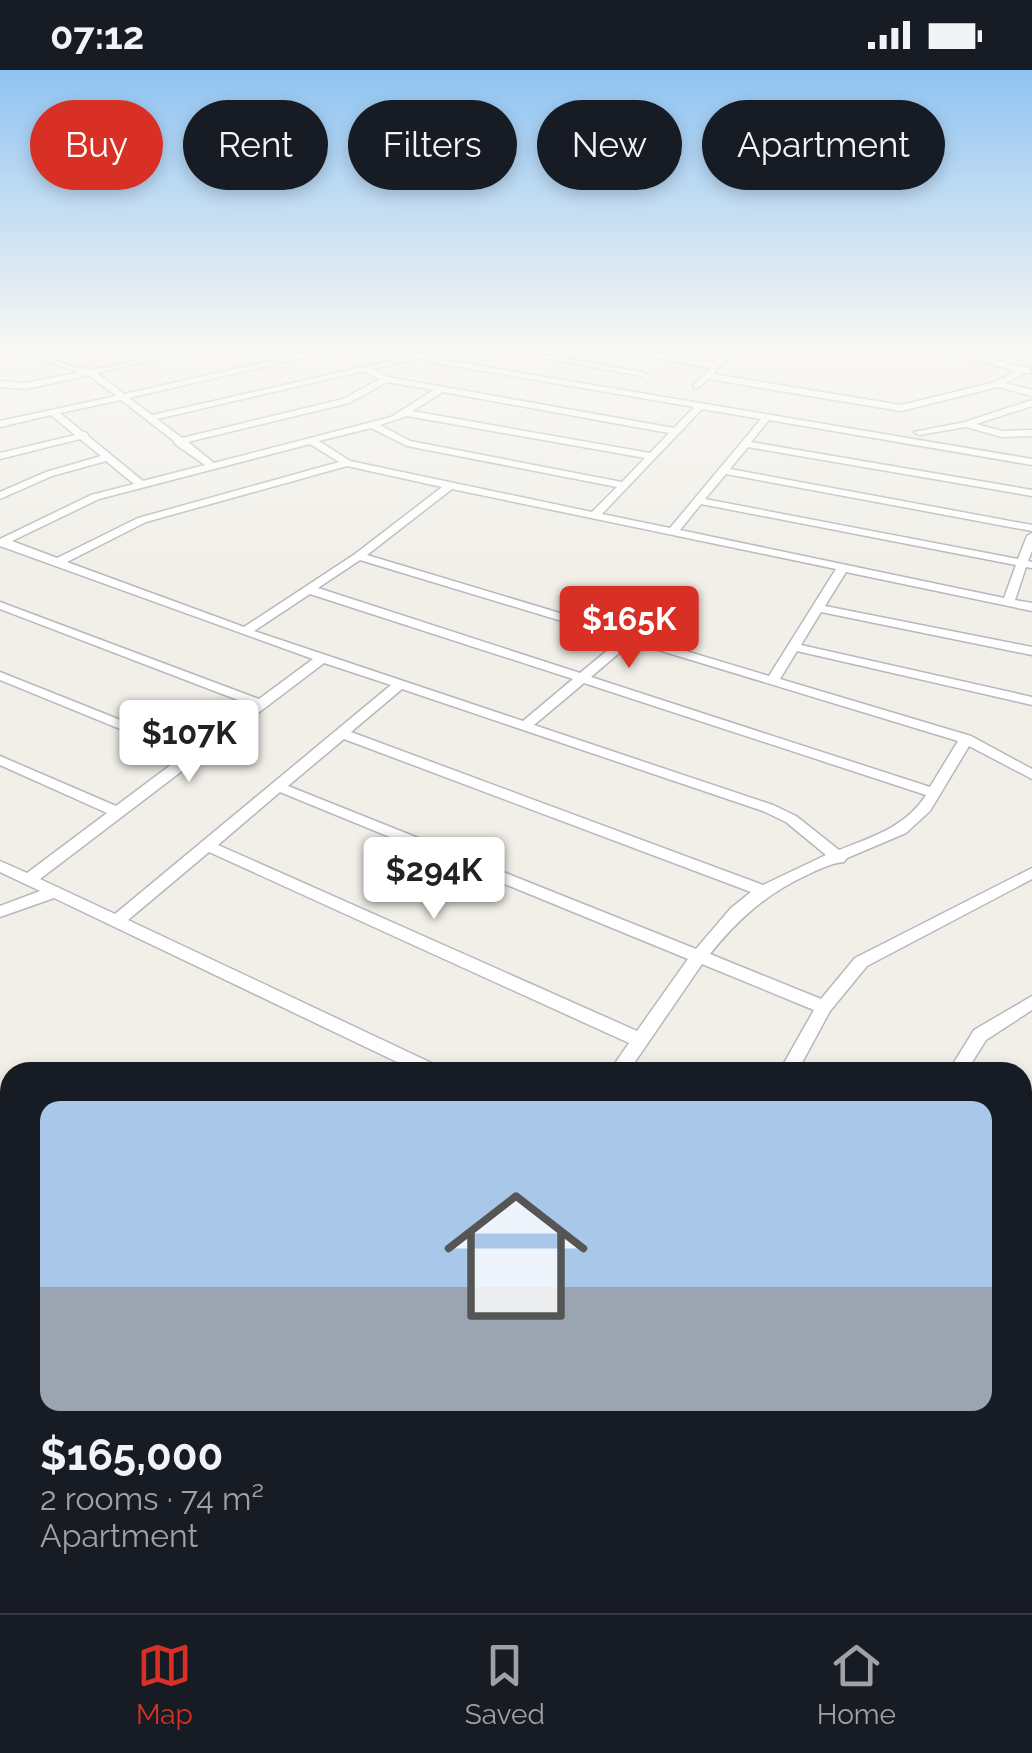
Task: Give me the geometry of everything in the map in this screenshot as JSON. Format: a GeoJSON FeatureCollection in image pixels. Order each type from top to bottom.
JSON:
{"type":"FeatureCollection","features":[{"type":"Feature","properties":{"kind":"street"},"geometry":{"type":"LineString","coordinates":[[65,421],[140,484]]}},
{"type":"Feature","properties":{"kind":"street"},"geometry":{"type":"LineString","coordinates":[[153,421],[211,465]]}},
{"type":"Feature","properties":{"kind":"street"},"geometry":{"type":"LineString","coordinates":[[178,442],[264,421]]}},
{"type":"Feature","properties":{"kind":"street"},"geometry":{"type":"LineString","coordinates":[[2,542],[73,505],[384,421]]}},
{"type":"Feature","properties":{"kind":"street"},"geometry":{"type":"LineString","coordinates":[[453,421],[652,456]]}},
{"type":"Feature","properties":{"kind":"street"},"geometry":{"type":"LineString","coordinates":[[620,421],[676,431]]}},
{"type":"Feature","properties":{"kind":"street"},"geometry":{"type":"LineString","coordinates":[[594,516],[686,421]]}},
{"type":"Feature","properties":{"kind":"street"},"geometry":{"type":"LineString","coordinates":[[672,532],[763,421]]}},
{"type":"Feature","properties":{"kind":"street"},"geometry":{"type":"LineString","coordinates":[[796,421],[1032,462]]}},
{"type":"Feature","properties":{"kind":"street"},"geometry":{"type":"LineString","coordinates":[[920,432],[975,421]]}},
{"type":"Feature","properties":{"kind":"street"},"geometry":{"type":"LineString","coordinates":[[966,424],[1002,434],[1032,432]]}},
{"type":"Feature","properties":{"kind":"street"},"geometry":{"type":"LineString","coordinates":[[373,425],[406,443],[624,485]]}},
{"type":"Feature","properties":{"kind":"street"},"geometry":{"type":"LineString","coordinates":[[0,456],[84,435]]}},
{"type":"Feature","properties":{"kind":"street"},"geometry":{"type":"LineString","coordinates":[[311,440],[347,463],[448,487],[1032,607]]}},
{"type":"Feature","properties":{"kind":"street"},"geometry":{"type":"LineString","coordinates":[[746,444],[1032,493]]}},
{"type":"Feature","properties":{"kind":"street"},"geometry":{"type":"LineString","coordinates":[[0,496],[49,474],[108,458]]}},
{"type":"Feature","properties":{"kind":"street"},"geometry":{"type":"LineString","coordinates":[[58,562],[142,520],[347,463]]}},
{"type":"Feature","properties":{"kind":"street"},"geometry":{"type":"LineString","coordinates":[[725,471],[1032,528]]}},
{"type":"Feature","properties":{"kind":"street"},"geometry":{"type":"LineString","coordinates":[[244,632],[360,556],[448,487]]}},
{"type":"Feature","properties":{"kind":"street"},"geometry":{"type":"LineString","coordinates":[[699,502],[1027,564]]}},
{"type":"Feature","properties":{"kind":"street"},"geometry":{"type":"LineString","coordinates":[[1008,602],[1027,564],[1032,536]]}},
{"type":"Feature","properties":{"kind":"street"},"geometry":{"type":"LineString","coordinates":[[2,542],[244,632],[780,812],[839,858]]}},
{"type":"Feature","properties":{"kind":"street"},"geometry":{"type":"LineString","coordinates":[[360,556],[966,738],[1032,775]]}},
{"type":"Feature","properties":{"kind":"street"},"geometry":{"type":"LineString","coordinates":[[772,681],[843,567]]}},
{"type":"Feature","properties":{"kind":"street"},"geometry":{"type":"LineString","coordinates":[[311,590],[934,794]]}},
{"type":"Feature","properties":{"kind":"street"},"geometry":{"type":"LineString","coordinates":[[0,605],[260,704]]}},
{"type":"Feature","properties":{"kind":"street"},"geometry":{"type":"LineString","coordinates":[[818,608],[1032,651]]}},
{"type":"Feature","properties":{"kind":"street"},"geometry":{"type":"LineString","coordinates":[[526,724],[631,637]]}},
{"type":"Feature","properties":{"kind":"street"},"geometry":{"type":"LineString","coordinates":[[794,647],[1032,702]]}},
{"type":"Feature","properties":{"kind":"street"},"geometry":{"type":"LineString","coordinates":[[29,880],[324,657]]}},
{"type":"Feature","properties":{"kind":"street"},"geometry":{"type":"LineString","coordinates":[[0,676],[194,754]]}},
{"type":"Feature","properties":{"kind":"street"},"geometry":{"type":"LineString","coordinates":[[118,921],[402,683]]}},
{"type":"Feature","properties":{"kind":"street"},"geometry":{"type":"LineString","coordinates":[[341,733],[764,890]]}},
{"type":"Feature","properties":{"kind":"street"},"geometry":{"type":"LineString","coordinates":[[626,1062],[742,908],[764,890],[901,830],[916,819],[966,738]]}},
{"type":"Feature","properties":{"kind":"street"},"geometry":{"type":"LineString","coordinates":[[0,760],[117,812]]}},
{"type":"Feature","properties":{"kind":"street"},"geometry":{"type":"LineString","coordinates":[[279,787],[824,1007]]}},
{"type":"Feature","properties":{"kind":"street"},"geometry":{"type":"LineString","coordinates":[[208,846],[642,1040]]}},
{"type":"Feature","properties":{"kind":"street"},"geometry":{"type":"LineString","coordinates":[[0,866],[413,1062]]}},
{"type":"Feature","properties":{"kind":"street"},"geometry":{"type":"LineString","coordinates":[[794,1062],[824,1007],[850,974],[871,956],[1032,874]]}},
{"type":"Feature","properties":{"kind":"street"},"geometry":{"type":"LineString","coordinates":[[0,912],[54,892]]}},
{"type":"Feature","properties":{"kind":"street"},"geometry":{"type":"LineString","coordinates":[[963,1062],[980,1035],[1032,1002]]}}]}
